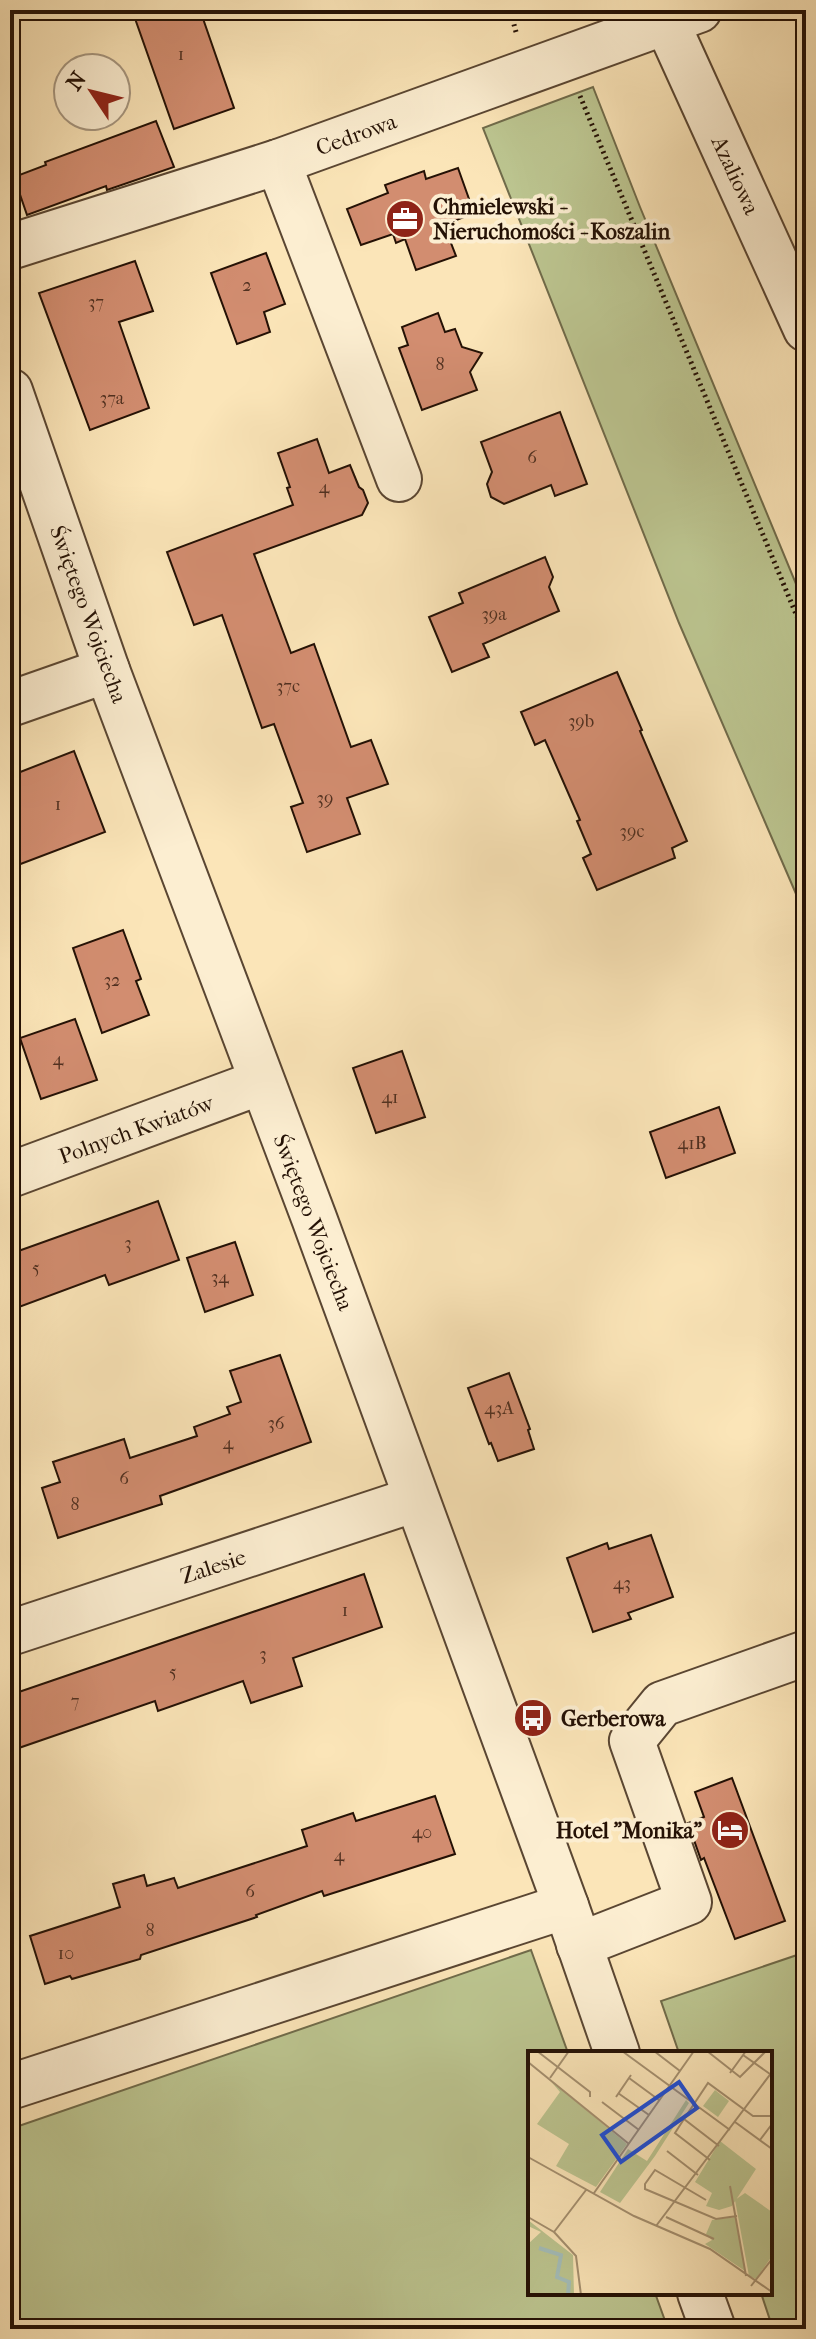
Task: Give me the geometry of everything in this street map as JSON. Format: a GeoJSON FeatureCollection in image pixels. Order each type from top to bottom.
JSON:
{"type":"FeatureCollection","features":[{"type":"Feature","properties":{"kind":"street","name":"Cedrowa"},"geometry":{"type":"LineString","coordinates":[[10,247],[278,162],[562,60],[675,14]]}},
{"type":"Feature","properties":{"kind":"street","name":"Azaliowa"},"geometry":{"type":"LineString","coordinates":[[675,14],[806,329]]}},
{"type":"Feature","properties":{"kind":"street"},"geometry":{"type":"LineString","coordinates":[[278,162],[399,479]]}},
{"type":"Feature","properties":{"kind":"street","name":"Świętego Wojciecha"},"geometry":{"type":"LineString","coordinates":[[10,391],[107,670],[314,1218],[616,2051]]}},
{"type":"Feature","properties":{"kind":"street"},"geometry":{"type":"LineString","coordinates":[[10,704],[107,670]]}},
{"type":"Feature","properties":{"kind":"street","name":"Polnych Kwiatów"},"geometry":{"type":"LineString","coordinates":[[10,1175],[261,1082]]}},
{"type":"Feature","properties":{"kind":"street","name":"Zalesie"},"geometry":{"type":"LineString","coordinates":[[10,1633],[416,1499]]}},
{"type":"Feature","properties":{"kind":"street"},"geometry":{"type":"LineString","coordinates":[[10,2087],[572,1926],[689,1902],[632,1741],[662,1704],[806,1653]]}},
{"type":"Feature","properties":{"kind":"street"},"geometry":{"type":"LineString","coordinates":[[701,2295],[713,2329]]}},
{"type":"Feature","properties":{"kind":"path"},"geometry":{"type":"LineString","coordinates":[[562,60],[806,638]]}},
{"type":"Feature","properties":{"kind":"green space"},"geometry":{"type":"Polygon","coordinates":[[[593,87],[806,608],[806,917],[679,623],[483,128],[593,87]]]}},
{"type":"Feature","properties":{"kind":"green space"},"geometry":{"type":"Polygon","coordinates":[[[531,1950],[567,2051],[528,2051],[528,2295],[656,2295],[668,2329],[10,2329],[10,2129],[531,1950]]]}},
{"type":"Feature","properties":{"kind":"green space"},"geometry":{"type":"Polygon","coordinates":[[[806,1952],[806,2329],[773,2329],[762,2295],[772,2295],[772,2051],[678,2051],[661,2001],[806,1952]]]}},
{"type":"Feature","properties":{"kind":"building"},"geometry":{"type":"Polygon","coordinates":[[[132,10],[200,10],[234,108],[174,129],[132,10]]]}},
{"type":"Feature","properties":{"kind":"building"},"geometry":{"type":"Polygon","coordinates":[[[156,121],[174,167],[107,190],[106,186],[27,215],[14,177],[46,165],[45,162],[156,121]]]}},
{"type":"Feature","properties":{"kind":"building","name":"Chmielewski - Nieruchomości - Koszalin"},"geometry":{"type":"Polygon","coordinates":[[[458,168],[474,213],[444,225],[456,256],[416,270],[405,239],[396,243],[393,234],[361,245],[347,209],[388,193],[385,185],[424,171],[426,179],[458,168]]]}},
{"type":"Feature","properties":{"kind":"building"},"geometry":{"type":"Polygon","coordinates":[[[266,253],[285,304],[264,312],[270,332],[237,344],[211,273],[266,253]]]}},
{"type":"Feature","properties":{"kind":"building"},"geometry":{"type":"Polygon","coordinates":[[[135,261],[153,311],[119,322],[149,408],[90,430],[39,293],[135,261]]]}},
{"type":"Feature","properties":{"kind":"building"},"geometry":{"type":"Polygon","coordinates":[[[438,313],[445,332],[455,329],[462,347],[482,353],[470,372],[477,390],[422,410],[399,348],[408,345],[402,327],[438,313]]]}},
{"type":"Feature","properties":{"kind":"building"},"geometry":{"type":"Polygon","coordinates":[[[560,412],[587,484],[555,496],[551,485],[504,504],[491,497],[487,484],[492,472],[481,442],[560,412]]]}},
{"type":"Feature","properties":{"kind":"building"},"geometry":{"type":"Polygon","coordinates":[[[317,439],[329,473],[350,465],[368,503],[362,515],[254,554],[291,653],[314,644],[351,747],[371,740],[388,784],[347,798],[360,834],[307,852],[291,807],[303,803],[274,724],[262,728],[222,615],[194,625],[167,552],[293,505],[278,453],[317,439]]]}},
{"type":"Feature","properties":{"kind":"building"},"geometry":{"type":"Polygon","coordinates":[[[545,557],[553,577],[549,587],[559,611],[483,644],[489,657],[452,672],[429,617],[463,603],[459,593],[545,557]]]}},
{"type":"Feature","properties":{"kind":"building"},"geometry":{"type":"Polygon","coordinates":[[[617,672],[687,841],[672,848],[675,858],[597,890],[583,858],[591,854],[577,821],[580,820],[545,740],[535,745],[521,712],[617,672]]]}},
{"type":"Feature","properties":{"kind":"building"},"geometry":{"type":"Polygon","coordinates":[[[74,751],[105,832],[10,868],[10,776],[74,751]]]}},
{"type":"Feature","properties":{"kind":"building"},"geometry":{"type":"Polygon","coordinates":[[[123,930],[141,979],[136,981],[149,1015],[102,1033],[73,948],[123,930]]]}},
{"type":"Feature","properties":{"kind":"building"},"geometry":{"type":"Polygon","coordinates":[[[75,1019],[97,1080],[41,1099],[20,1038],[75,1019]]]}},
{"type":"Feature","properties":{"kind":"building"},"geometry":{"type":"Polygon","coordinates":[[[402,1051],[425,1117],[376,1133],[353,1068],[402,1051]]]}},
{"type":"Feature","properties":{"kind":"building"},"geometry":{"type":"Polygon","coordinates":[[[719,1107],[735,1153],[666,1178],[650,1132],[719,1107]]]}},
{"type":"Feature","properties":{"kind":"building"},"geometry":{"type":"Polygon","coordinates":[[[158,1201],[179,1260],[109,1285],[105,1275],[19,1307],[10,1281],[10,1254],[158,1201]]]}},
{"type":"Feature","properties":{"kind":"building"},"geometry":{"type":"Polygon","coordinates":[[[235,1242],[253,1295],[205,1312],[187,1258],[235,1242]]]}},
{"type":"Feature","properties":{"kind":"building"},"geometry":{"type":"Polygon","coordinates":[[[280,1355],[311,1442],[160,1496],[162,1504],[58,1538],[42,1488],[60,1482],[53,1462],[124,1439],[130,1458],[197,1436],[194,1427],[230,1414],[227,1407],[241,1402],[230,1371],[280,1355]]]}},
{"type":"Feature","properties":{"kind":"building"},"geometry":{"type":"Polygon","coordinates":[[[509,1373],[530,1429],[534,1449],[498,1461],[468,1388],[509,1373]]]}},
{"type":"Feature","properties":{"kind":"building"},"geometry":{"type":"Polygon","coordinates":[[[651,1535],[673,1597],[628,1613],[631,1619],[593,1632],[567,1558],[607,1543],[609,1549],[651,1535]]]}},
{"type":"Feature","properties":{"kind":"building"},"geometry":{"type":"Polygon","coordinates":[[[364,1574],[382,1627],[293,1658],[302,1686],[251,1703],[243,1681],[158,1711],[155,1701],[10,1751],[10,1695],[364,1574]]]}},
{"type":"Feature","properties":{"kind":"building"},"geometry":{"type":"Polygon","coordinates":[[[732,1778],[785,1921],[735,1939],[688,1823],[704,1817],[695,1792],[732,1778]]]}},
{"type":"Feature","properties":{"kind":"building"},"geometry":{"type":"Polygon","coordinates":[[[435,1796],[455,1854],[324,1896],[322,1891],[257,1917],[141,1955],[140,1959],[45,1984],[30,1936],[120,1907],[113,1884],[144,1875],[147,1886],[174,1878],[178,1888],[307,1846],[302,1830],[353,1813],[356,1821],[435,1796]]]}},
{"type":"Feature","properties":{"kind":"place","name":"Chmielewski - Nieruchomości - Koszalin"},"geometry":{"type":"Point","coordinates":[405,219]}},
{"type":"Feature","properties":{"kind":"place","name":"Gerberowa"},"geometry":{"type":"Point","coordinates":[533,1718]}},
{"type":"Feature","properties":{"kind":"place","name":"Hotel \"Monika\""},"geometry":{"type":"Point","coordinates":[730,1830]}}]}
